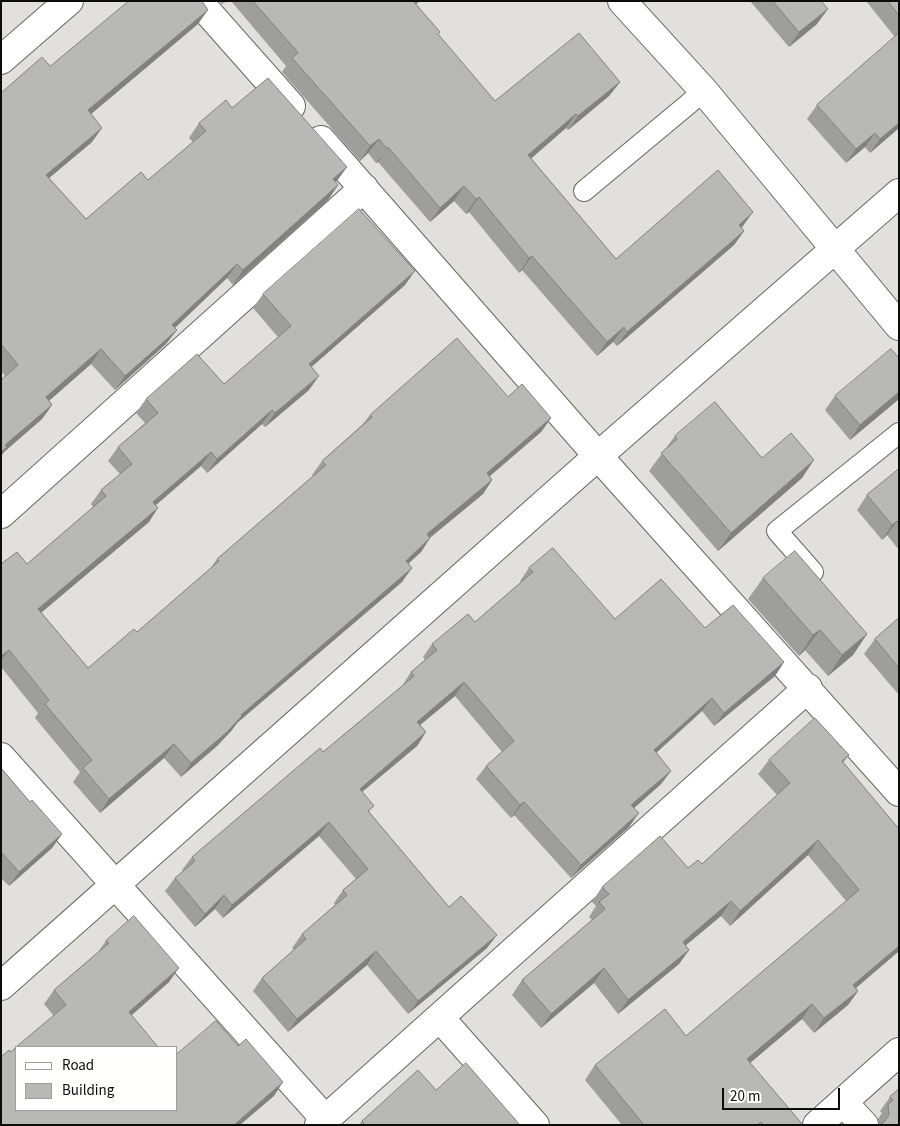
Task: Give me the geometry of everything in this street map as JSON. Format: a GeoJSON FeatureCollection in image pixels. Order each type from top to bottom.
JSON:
{"type":"FeatureCollection","features":[{"type":"Feature","properties":{"kind":"street"},"geometry":{"type":"LineString","coordinates":[[1,60],[69,1]]}},
{"type":"Feature","properties":{"kind":"street"},"geometry":{"type":"LineString","coordinates":[[198,1],[598,456],[808,688],[899,792]]}},
{"type":"Feature","properties":{"kind":"street"},"geometry":{"type":"LineString","coordinates":[[622,1],[704,91],[899,326]]}},
{"type":"Feature","properties":{"kind":"street"},"geometry":{"type":"LineString","coordinates":[[1,514],[364,188]]}},
{"type":"Feature","properties":{"kind":"street"},"geometry":{"type":"LineString","coordinates":[[1,986],[598,456],[899,193]]}},
{"type":"Feature","properties":{"kind":"street"},"geometry":{"type":"LineString","coordinates":[[1,757],[116,884],[322,1122],[808,688]]}},
{"type":"Feature","properties":{"kind":"street"},"geometry":{"type":"LineString","coordinates":[[440,1018],[535,1125]]}},
{"type":"Feature","properties":{"kind":"street"},"geometry":{"type":"LineString","coordinates":[[817,1125],[899,1052]]}},
{"type":"Feature","properties":{"kind":"street"},"geometry":{"type":"LineString","coordinates":[[843,1102],[864,1125]]}},
{"type":"Feature","properties":{"kind":"lane"},"geometry":{"type":"LineString","coordinates":[[584,191],[704,91]]}},
{"type":"Feature","properties":{"kind":"lane"},"geometry":{"type":"LineString","coordinates":[[826,588],[777,530],[899,433]]}},
{"type":"Feature","properties":{"kind":"building"},"geometry":{"type":"Polygon","coordinates":[[[129,1],[202,1],[208,10],[88,110],[102,128],[46,175],[86,219],[141,172],[148,180],[206,131],[199,123],[226,100],[232,108],[268,78],[347,167],[333,179],[338,185],[243,270],[237,264],[172,325],[177,330],[125,376],[101,349],[46,397],[52,405],[5,445],[7,447],[1,452],[1,380],[18,365],[1,344],[1,93],[42,57],[50,66],[129,1]]]}},
{"type":"Feature","properties":{"kind":"building"},"geometry":{"type":"Polygon","coordinates":[[[253,1],[413,1],[440,32],[438,34],[495,101],[579,33],[620,82],[578,116],[576,114],[528,155],[616,259],[718,170],[753,212],[739,225],[744,231],[627,332],[624,327],[607,342],[532,256],[529,258],[479,197],[476,199],[464,186],[440,208],[379,139],[370,146],[292,58],[298,53],[253,1]]]}},
{"type":"Feature","properties":{"kind":"building"},"geometry":{"type":"Polygon","coordinates":[[[773,1],[821,1],[828,9],[799,32],[773,1]]]}},
{"type":"Feature","properties":{"kind":"building"},"geometry":{"type":"Polygon","coordinates":[[[888,1],[899,1],[899,15],[888,1]]]}},
{"type":"Feature","properties":{"kind":"building"},"geometry":{"type":"Polygon","coordinates":[[[899,33],[899,123],[880,139],[875,133],[856,149],[817,105],[899,33]]]}},
{"type":"Feature","properties":{"kind":"building"},"geometry":{"type":"Polygon","coordinates":[[[359,209],[415,271],[309,364],[319,376],[275,413],[272,410],[217,459],[211,452],[153,502],[158,508],[38,609],[88,668],[134,629],[137,632],[219,561],[217,559],[326,465],[322,461],[372,417],[370,415],[457,338],[508,397],[522,384],[551,418],[487,473],[492,480],[427,534],[430,538],[406,561],[412,568],[241,715],[227,732],[191,763],[174,744],[109,799],[83,768],[92,760],[45,704],[49,700],[9,650],[1,656],[1,564],[17,552],[27,564],[106,496],[101,490],[132,464],[118,447],[158,413],[146,399],[197,354],[224,384],[291,326],[263,294],[359,209]]]}},
{"type":"Feature","properties":{"kind":"building"},"geometry":{"type":"Polygon","coordinates":[[[891,349],[899,358],[899,392],[860,425],[835,396],[891,349]]]}},
{"type":"Feature","properties":{"kind":"building"},"geometry":{"type":"Polygon","coordinates":[[[715,402],[762,458],[791,433],[814,460],[731,533],[661,453],[677,439],[675,436],[715,402]]]}},
{"type":"Feature","properties":{"kind":"building"},"geometry":{"type":"Polygon","coordinates":[[[899,469],[899,523],[897,521],[892,525],[867,495],[899,469]]]}},
{"type":"Feature","properties":{"kind":"building"},"geometry":{"type":"Polygon","coordinates":[[[553,548],[615,619],[661,579],[705,628],[733,605],[784,662],[724,713],[712,698],[654,750],[671,771],[631,805],[639,813],[581,865],[524,802],[520,805],[486,766],[514,741],[464,682],[417,722],[426,732],[360,789],[374,806],[368,811],[449,907],[461,896],[497,935],[418,1001],[376,951],[297,1019],[262,978],[306,939],[302,934],[347,895],[343,890],[368,869],[329,822],[232,905],[224,895],[205,914],[175,878],[195,861],[192,857],[320,748],[323,752],[414,676],[411,672],[437,650],[432,644],[468,614],[475,622],[533,572],[529,568],[553,548]]]}},
{"type":"Feature","properties":{"kind":"building"},"geometry":{"type":"Polygon","coordinates":[[[795,551],[867,634],[842,655],[820,630],[813,635],[763,578],[795,551]]]}},
{"type":"Feature","properties":{"kind":"building"},"geometry":{"type":"Polygon","coordinates":[[[899,618],[899,668],[875,639],[899,618]]]}},
{"type":"Feature","properties":{"kind":"building"},"geometry":{"type":"Polygon","coordinates":[[[815,718],[849,755],[842,761],[899,829],[899,946],[853,985],[858,991],[824,1018],[812,1004],[747,1059],[803,1125],[764,1125],[761,1122],[757,1125],[644,1125],[595,1065],[665,1009],[686,1036],[859,890],[818,840],[740,911],[731,901],[683,942],[689,950],[628,1000],[604,968],[551,1014],[522,980],[605,909],[599,902],[609,894],[602,887],[660,836],[688,868],[698,860],[702,864],[790,783],[769,760],[815,718]]]}},
{"type":"Feature","properties":{"kind":"building"},"geometry":{"type":"Polygon","coordinates":[[[1,768],[30,802],[32,800],[62,834],[19,872],[1,852],[1,768]]]}},
{"type":"Feature","properties":{"kind":"building"},"geometry":{"type":"Polygon","coordinates":[[[134,916],[179,968],[129,1012],[157,1046],[17,1046],[66,1005],[54,990],[109,943],[106,941],[134,916]]]}},
{"type":"Feature","properties":{"kind":"building"},"geometry":{"type":"Polygon","coordinates":[[[216,1021],[238,1046],[246,1039],[283,1082],[234,1125],[1,1125],[1,1057],[9,1050],[11,1052],[15,1048],[15,1111],[178,1111],[178,1053],[216,1021]]]}},
{"type":"Feature","properties":{"kind":"building"},"geometry":{"type":"Polygon","coordinates":[[[466,1063],[520,1125],[365,1125],[362,1121],[418,1070],[436,1090],[466,1063]]]}},
{"type":"Feature","properties":{"kind":"building"},"geometry":{"type":"Polygon","coordinates":[[[899,1089],[899,1125],[879,1125],[889,1115],[888,1105],[893,1100],[890,1097],[899,1089]]]}}]}
